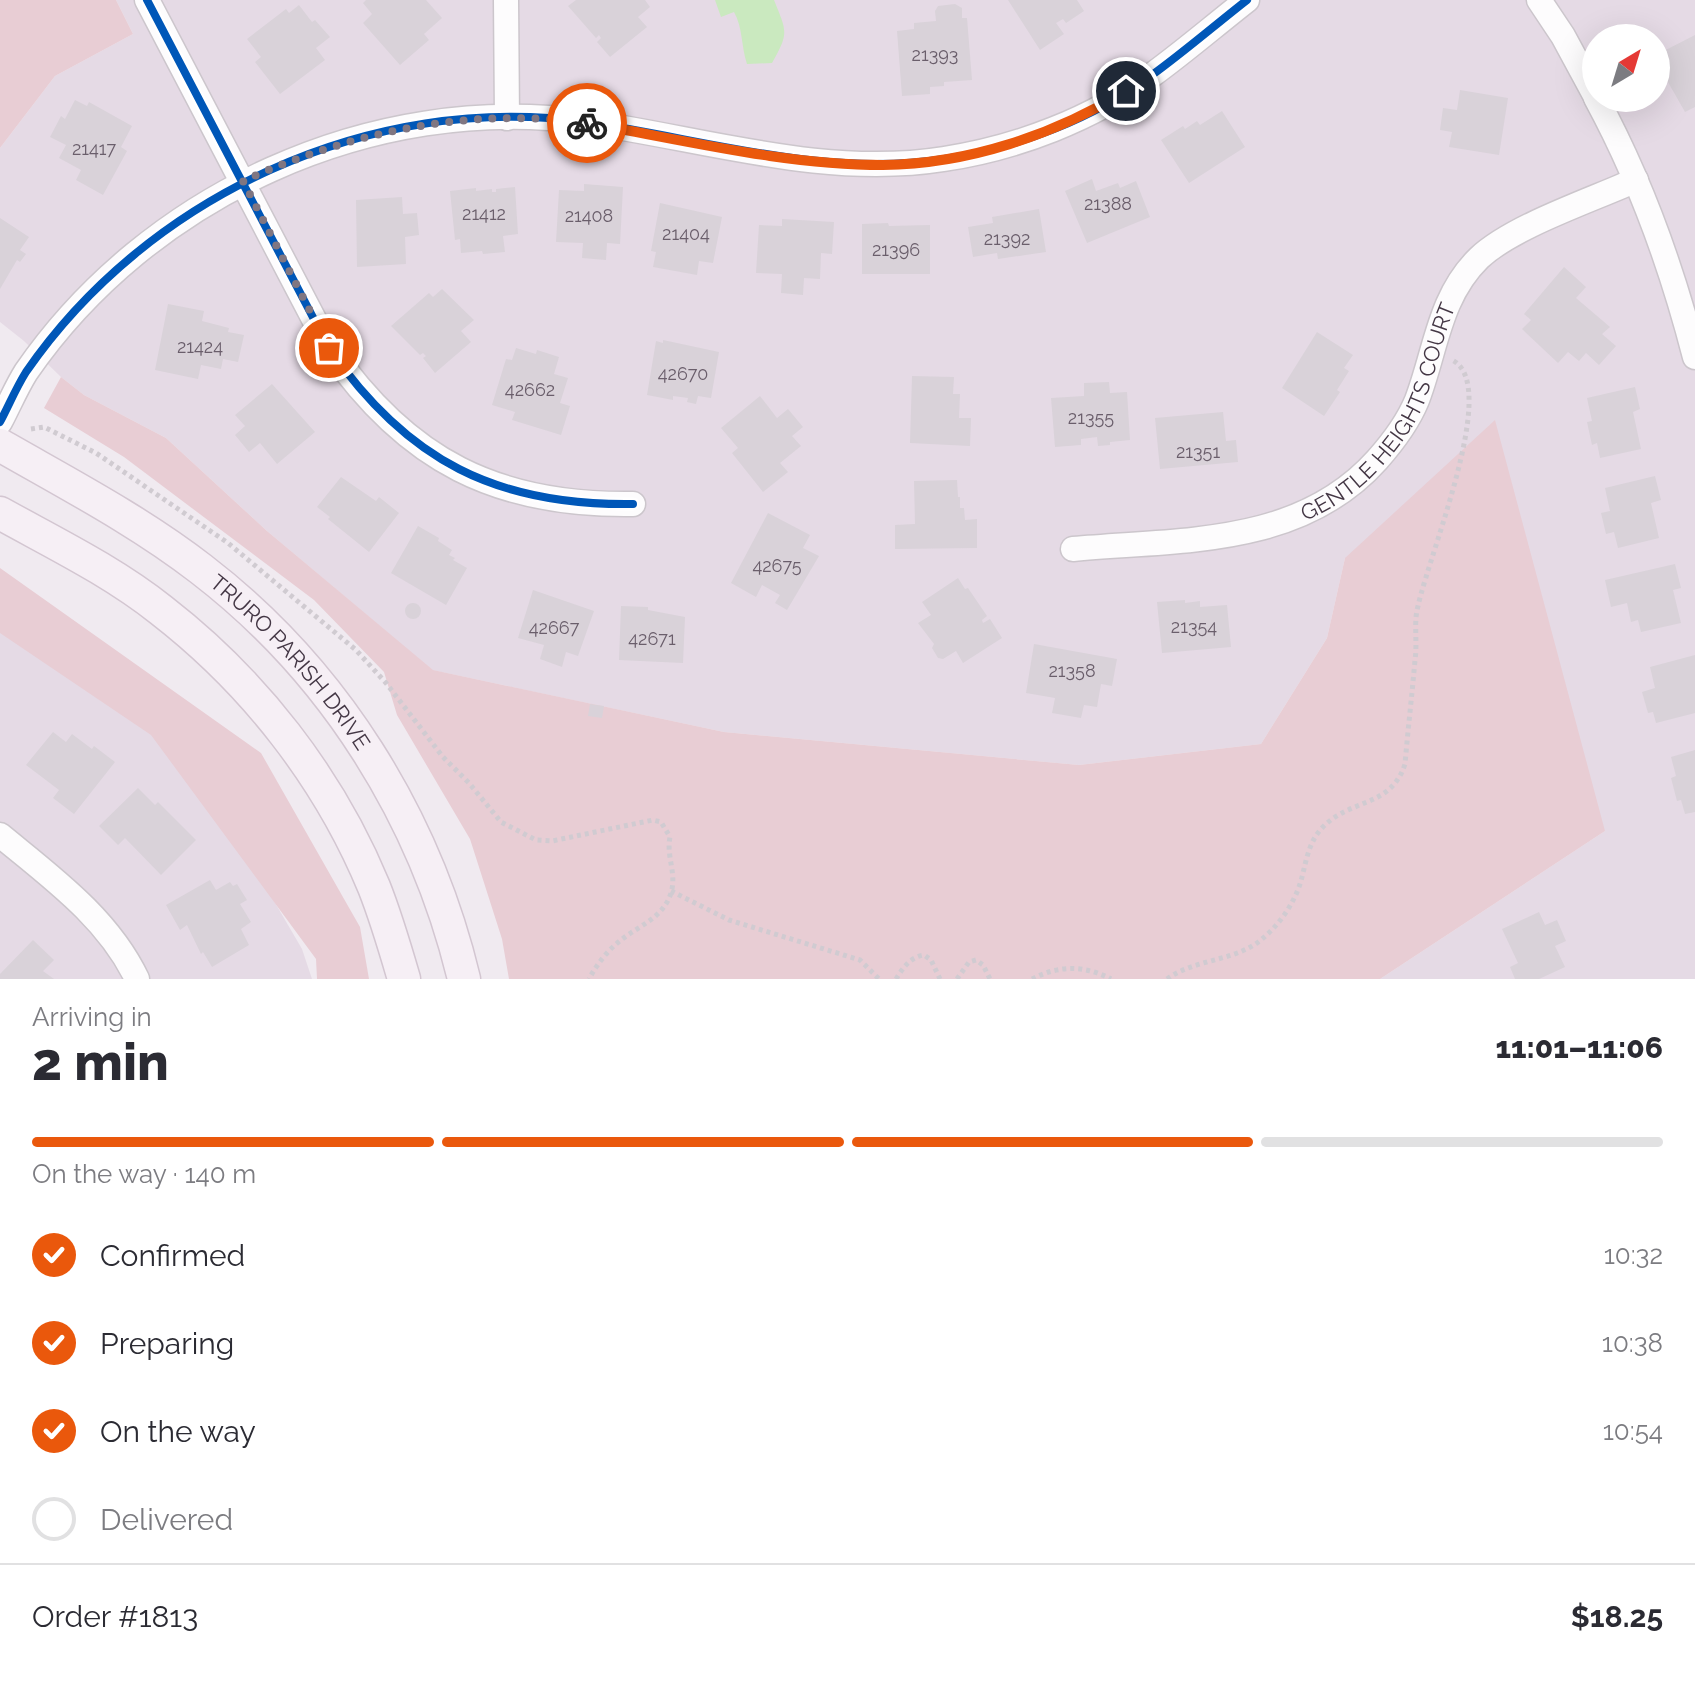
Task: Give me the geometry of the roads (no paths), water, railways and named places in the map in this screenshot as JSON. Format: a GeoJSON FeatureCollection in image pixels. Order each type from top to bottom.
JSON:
{"type":"FeatureCollection","features":[{"type":"Feature","properties":{"kind":"street"},"geometry":{"type":"LineString","coordinates":[[147,0],[329,348],[382,415],[417,443],[455,467],[484,480],[542,499],[588,505],[633,504]]}},
{"type":"Feature","properties":{"kind":"street"},"geometry":{"type":"LineString","coordinates":[[506,0],[507,118]]}},
{"type":"Feature","properties":{"kind":"street"},"geometry":{"type":"LineString","coordinates":[[1,428],[26,373],[89,297],[150,242],[243,181],[328,147],[391,130],[449,121],[507,118],[583,122],[776,156],[835,162],[887,165],[944,159],[1003,146],[1053,129],[1102,106],[1150,76],[1247,0]]}},
{"type":"Feature","properties":{"kind":"street"},"geometry":{"type":"LineString","coordinates":[[1539,0],[1582,72]]}},
{"type":"Feature","properties":{"kind":"street"},"geometry":{"type":"LineString","coordinates":[[1603,112],[1636,180],[1669,267],[1695,357]]}},
{"type":"Feature","properties":{"kind":"street","name":"GENTLE HEIGHTS COURT"},"geometry":{"type":"LineString","coordinates":[[1073,549],[1226,536],[1261,530],[1299,517],[1344,490],[1392,444],[1413,409],[1428,372],[1446,306],[1461,278],[1480,257],[1507,237],[1636,180]]}},
{"type":"Feature","properties":{"kind":"street","name":"TRURO PARISH DRIVE"},"geometry":{"type":"LineString","coordinates":[[1,428],[202,569],[273,632],[337,704],[367,750],[418,841],[448,918],[464,979]]}},
{"type":"Feature","properties":{"kind":"street"},"geometry":{"type":"LineString","coordinates":[[0,513],[95,566],[160,609],[220,661],[267,712],[321,785],[348,833],[373,886],[404,979]]}},
{"type":"Feature","properties":{"kind":"street"},"geometry":{"type":"LineString","coordinates":[[0,835],[74,896],[105,930],[137,979]]}}]}
